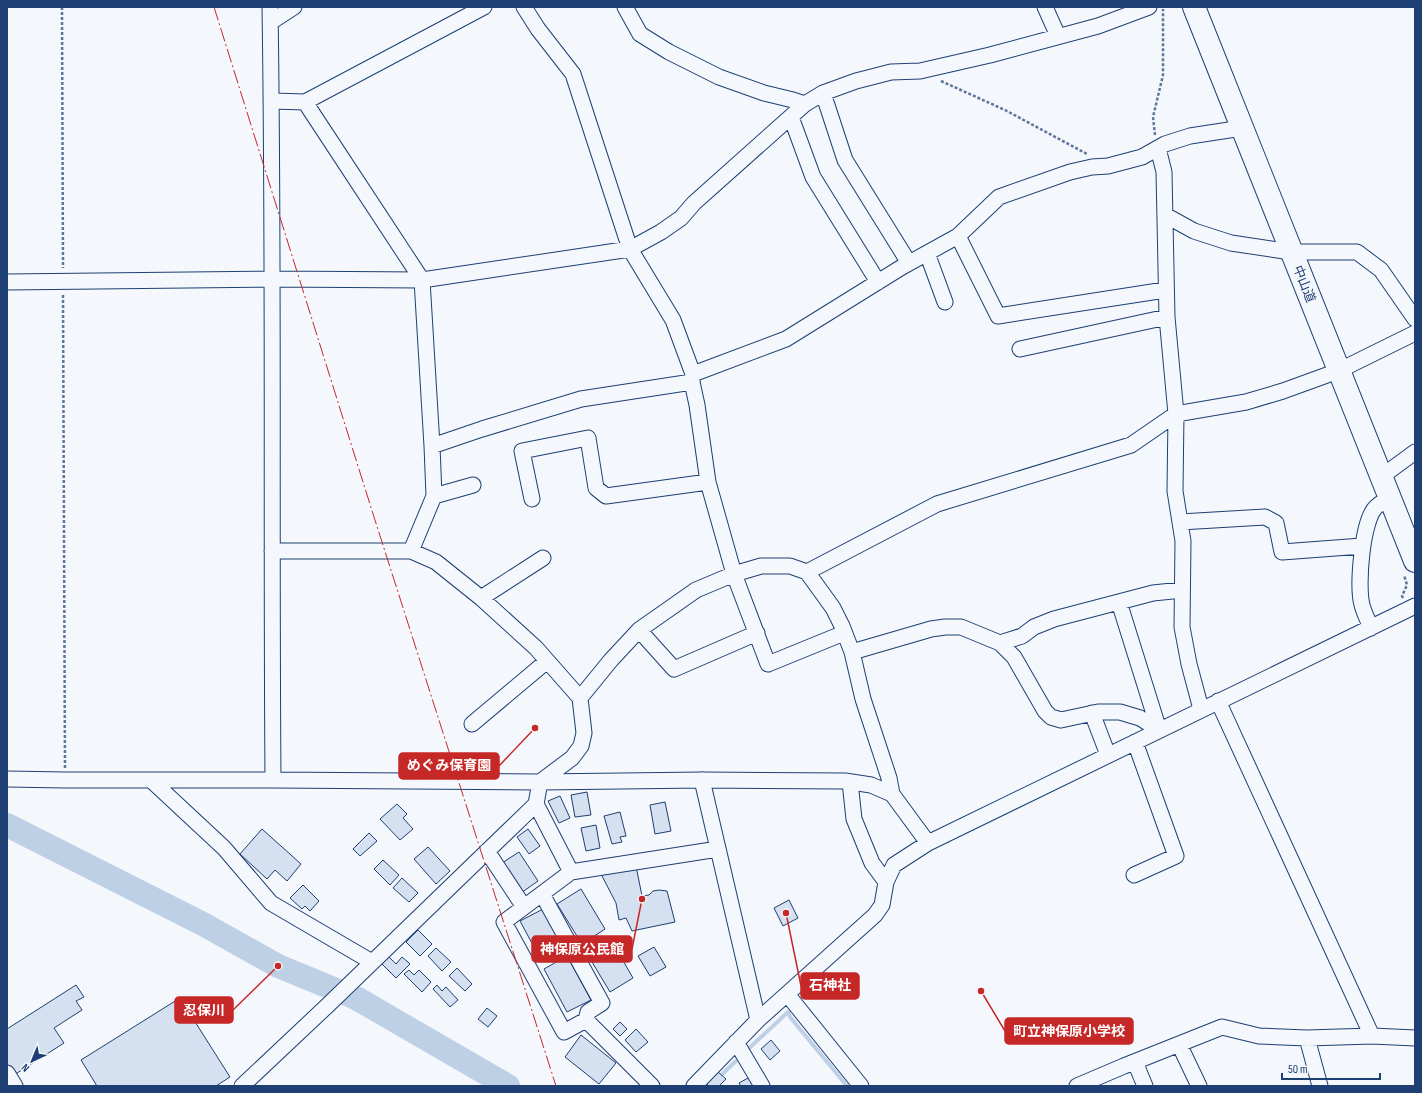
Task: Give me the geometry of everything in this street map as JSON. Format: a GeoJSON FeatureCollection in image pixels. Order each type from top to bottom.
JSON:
{"type":"FeatureCollection","features":[{"type":"Feature","properties":{"kind":"highway","name":"中山道"},"geometry":{"type":"LineString","coordinates":[[1194,7],[1381,477],[1389,498],[1409,568]]}},
{"type":"Feature","properties":{"kind":"street"},"geometry":{"type":"LineString","coordinates":[[270,7],[273,279],[273,780]]}},
{"type":"Feature","properties":{"kind":"street"},"geometry":{"type":"LineString","coordinates":[[271,22],[294,7]]}},
{"type":"Feature","properties":{"kind":"street"},"geometry":{"type":"LineString","coordinates":[[272,101],[305,102],[484,7]]}},
{"type":"Feature","properties":{"kind":"street"},"geometry":{"type":"LineString","coordinates":[[524,7],[538,29],[573,74],[630,249],[673,320],[692,378],[708,482],[734,574],[768,664],[844,633]]}},
{"type":"Feature","properties":{"kind":"street"},"geometry":{"type":"LineString","coordinates":[[625,7],[640,34],[669,52],[719,77],[764,93],[805,104]]}},
{"type":"Feature","properties":{"kind":"street"},"geometry":{"type":"LineString","coordinates":[[1045,7],[1058,36]]}},
{"type":"Feature","properties":{"kind":"street"},"geometry":{"type":"LineString","coordinates":[[7,282],[273,279],[422,280],[630,249],[661,232],[681,218],[694,202],[790,117],[805,104],[823,93],[856,81],[891,72],[920,71],[990,55],[1098,26],[1149,7]]}},
{"type":"Feature","properties":{"kind":"street"},"geometry":{"type":"LineString","coordinates":[[823,93],[845,160],[909,263]]}},
{"type":"Feature","properties":{"kind":"street"},"geometry":{"type":"LineString","coordinates":[[305,102],[422,280],[434,496],[411,551]]}},
{"type":"Feature","properties":{"kind":"street"},"geometry":{"type":"LineString","coordinates":[[790,117],[813,177],[878,282]]}},
{"type":"Feature","properties":{"kind":"street"},"geometry":{"type":"LineString","coordinates":[[432,446],[581,399],[692,378],[786,339],[909,263],[958,236],[999,197],[1070,172],[1092,167],[1108,166],[1142,157],[1158,148],[1190,136],[1242,128]]}},
{"type":"Feature","properties":{"kind":"street"},"geometry":{"type":"LineString","coordinates":[[1158,148],[1164,172],[1165,290],[1176,414],[1175,491],[1183,541],[1182,627],[1189,664],[1201,709]]}},
{"type":"Feature","properties":{"kind":"street"},"geometry":{"type":"LineString","coordinates":[[1165,214],[1194,231],[1231,243],[1291,252],[1357,252],[1381,270],[1415,319]]}},
{"type":"Feature","properties":{"kind":"street"},"geometry":{"type":"LineString","coordinates":[[958,236],[998,316],[1165,290]]}},
{"type":"Feature","properties":{"kind":"street"},"geometry":{"type":"LineString","coordinates":[[927,253],[945,302]]}},
{"type":"Feature","properties":{"kind":"street"},"geometry":{"type":"LineString","coordinates":[[1020,349],[1167,317]]}},
{"type":"Feature","properties":{"kind":"street"},"geometry":{"type":"LineString","coordinates":[[807,572],[937,504],[1131,445],[1176,414],[1246,402],[1283,391],[1338,370],[1415,334]]}},
{"type":"Feature","properties":{"kind":"street"},"geometry":{"type":"LineString","coordinates":[[532,499],[522,451],[588,438],[596,488],[606,496],[708,482]]}},
{"type":"Feature","properties":{"kind":"street"},"geometry":{"type":"LineString","coordinates":[[1381,477],[1415,452]]}},
{"type":"Feature","properties":{"kind":"street"},"geometry":{"type":"LineString","coordinates":[[434,496],[473,485]]}},
{"type":"Feature","properties":{"kind":"street"},"geometry":{"type":"LineString","coordinates":[[1371,628],[1362,604],[1360,590],[1362,546],[1368,522],[1376,507],[1389,498]]}},
{"type":"Feature","properties":{"kind":"street"},"geometry":{"type":"LineString","coordinates":[[1180,522],[1265,517],[1276,523],[1282,552],[1362,546]]}},
{"type":"Feature","properties":{"kind":"street"},"geometry":{"type":"LineString","coordinates":[[242,1086],[536,804],[540,782],[572,758],[582,746],[584,733],[580,698],[536,648],[481,598],[436,562],[411,551],[272,551]]}},
{"type":"Feature","properties":{"kind":"street"},"geometry":{"type":"LineString","coordinates":[[481,598],[543,558]]}},
{"type":"Feature","properties":{"kind":"street"},"geometry":{"type":"LineString","coordinates":[[580,698],[611,660],[639,630],[696,590],[734,574],[761,566],[790,566],[807,572],[833,608],[852,652],[863,699],[889,778],[892,794],[928,843]]}},
{"type":"Feature","properties":{"kind":"street"},"geometry":{"type":"LineString","coordinates":[[1000,643],[1022,636],[1034,627],[1054,619],[1153,592],[1182,590]]}},
{"type":"Feature","properties":{"kind":"street"},"geometry":{"type":"LineString","coordinates":[[1119,602],[1159,730]]}},
{"type":"Feature","properties":{"kind":"street"},"geometry":{"type":"LineString","coordinates":[[694,1086],[758,1020],[875,915],[882,905],[886,882],[894,865],[928,843],[1415,606]]}},
{"type":"Feature","properties":{"kind":"street"},"geometry":{"type":"LineString","coordinates":[[852,652],[932,629],[961,627],[1000,643],[1014,657],[1045,711],[1051,717],[1061,720],[1092,712],[1120,712],[1140,718],[1159,730]]}},
{"type":"Feature","properties":{"kind":"street"},"geometry":{"type":"LineString","coordinates":[[639,630],[674,669],[757,633]]}},
{"type":"Feature","properties":{"kind":"street"},"geometry":{"type":"LineString","coordinates":[[472,724],[547,660]]}},
{"type":"Feature","properties":{"kind":"street"},"geometry":{"type":"LineString","coordinates":[[1218,701],[1372,1036]]}},
{"type":"Feature","properties":{"kind":"street"},"geometry":{"type":"LineString","coordinates":[[1092,712],[1108,755]]}},
{"type":"Feature","properties":{"kind":"street"},"geometry":{"type":"LineString","coordinates":[[1134,742],[1176,856],[1134,875]]}},
{"type":"Feature","properties":{"kind":"street"},"geometry":{"type":"LineString","coordinates":[[7,779],[540,782],[702,780],[850,782],[871,784],[892,794]]}},
{"type":"Feature","properties":{"kind":"street"},"geometry":{"type":"LineString","coordinates":[[151,780],[224,848],[271,903],[372,962]]}},
{"type":"Feature","properties":{"kind":"street"},"geometry":{"type":"LineString","coordinates":[[702,780],[758,1020]]}},
{"type":"Feature","properties":{"kind":"street"},"geometry":{"type":"LineString","coordinates":[[850,782],[854,819],[872,862],[886,882]]}},
{"type":"Feature","properties":{"kind":"street"},"geometry":{"type":"LineString","coordinates":[[536,804],[571,872]]}},
{"type":"Feature","properties":{"kind":"street"},"geometry":{"type":"LineString","coordinates":[[542,894],[602,1003],[588,1012],[586,1020],[564,1032],[504,922],[571,872],[718,849]]}},
{"type":"Feature","properties":{"kind":"street"},"geometry":{"type":"LineString","coordinates":[[487,851],[524,907]]}},
{"type":"Feature","properties":{"kind":"street"},"geometry":{"type":"LineString","coordinates":[[787,994],[860,1086]]}},
{"type":"Feature","properties":{"kind":"street"},"geometry":{"type":"LineString","coordinates":[[586,1020],[652,1086]]}},
{"type":"Feature","properties":{"kind":"street"},"geometry":{"type":"LineString","coordinates":[[1077,1086],[1222,1028],[1259,1036],[1307,1038],[1372,1036],[1415,1038]]}},
{"type":"Feature","properties":{"kind":"street"},"geometry":{"type":"LineString","coordinates":[[1307,1038],[1320,1086]]}},
{"type":"Feature","properties":{"kind":"street"},"geometry":{"type":"LineString","coordinates":[[736,1042],[762,1086]]}},
{"type":"Feature","properties":{"kind":"street"},"geometry":{"type":"LineString","coordinates":[[1179,1044],[1199,1086]]}},
{"type":"Feature","properties":{"kind":"street"},"geometry":{"type":"LineString","coordinates":[[1135,1062],[1145,1086]]}},
{"type":"Feature","properties":{"kind":"street"},"geometry":{"type":"LineString","coordinates":[[7,1073],[16,1086]]}},
{"type":"Feature","properties":{"kind":"path"},"geometry":{"type":"LineString","coordinates":[[62,7],[65,780]]}},
{"type":"Feature","properties":{"kind":"path"},"geometry":{"type":"LineString","coordinates":[[1158,148],[1155,137],[1153,117],[1163,75],[1163,7]]}},
{"type":"Feature","properties":{"kind":"path"},"geometry":{"type":"LineString","coordinates":[[920,71],[1005,110],[1108,166]]}},
{"type":"Feature","properties":{"kind":"path"},"geometry":{"type":"LineString","coordinates":[[1403,595],[1407,584],[1409,568]]}},
{"type":"Feature","properties":{"kind":"building"},"geometry":{"type":"Polygon","coordinates":[[[587,792],[591,815],[575,817],[571,795],[587,792]]]}},
{"type":"Feature","properties":{"kind":"building"},"geometry":{"type":"Polygon","coordinates":[[[560,796],[570,818],[559,823],[548,801],[560,796]]]}},
{"type":"Feature","properties":{"kind":"building"},"geometry":{"type":"Polygon","coordinates":[[[665,802],[671,831],[655,834],[650,805],[665,802]]]}},
{"type":"Feature","properties":{"kind":"building"},"geometry":{"type":"Polygon","coordinates":[[[397,804],[407,814],[403,818],[413,829],[400,840],[380,819],[397,804]]]}},
{"type":"Feature","properties":{"kind":"building"},"geometry":{"type":"Polygon","coordinates":[[[620,812],[626,836],[620,837],[622,842],[612,844],[604,816],[620,812]]]}},
{"type":"Feature","properties":{"kind":"building"},"geometry":{"type":"Polygon","coordinates":[[[596,825],[600,848],[586,851],[581,828],[596,825]]]}},
{"type":"Feature","properties":{"kind":"building"},"geometry":{"type":"Polygon","coordinates":[[[262,829],[301,864],[287,881],[275,870],[267,879],[240,854],[262,829]]]}},
{"type":"Feature","properties":{"kind":"building"},"geometry":{"type":"Polygon","coordinates":[[[528,829],[540,846],[529,854],[517,837],[528,829]]]}},
{"type":"Feature","properties":{"kind":"building"},"geometry":{"type":"Polygon","coordinates":[[[369,833],[377,841],[360,856],[353,849],[369,833]]]}},
{"type":"Feature","properties":{"kind":"building"},"geometry":{"type":"Polygon","coordinates":[[[428,847],[450,871],[436,884],[414,859],[428,847]]]}},
{"type":"Feature","properties":{"kind":"building"},"geometry":{"type":"Polygon","coordinates":[[[519,852],[538,881],[521,893],[502,863],[519,852]]]}},
{"type":"Feature","properties":{"kind":"building"},"geometry":{"type":"Polygon","coordinates":[[[383,860],[399,875],[390,885],[374,869],[383,860]]]}},
{"type":"Feature","properties":{"kind":"building"},"geometry":{"type":"Polygon","coordinates":[[[636,866],[642,896],[649,895],[653,891],[667,891],[675,922],[632,931],[626,918],[619,920],[616,903],[601,874],[636,866]]]}},
{"type":"Feature","properties":{"kind":"building"},"geometry":{"type":"Polygon","coordinates":[[[402,878],[418,893],[409,902],[393,888],[402,878]]]}},
{"type":"Feature","properties":{"kind":"building"},"geometry":{"type":"Polygon","coordinates":[[[303,885],[319,901],[310,911],[305,906],[302,909],[290,898],[303,885]]]}},
{"type":"Feature","properties":{"kind":"building"},"geometry":{"type":"Polygon","coordinates":[[[581,889],[605,929],[582,944],[557,904],[581,889]]]}},
{"type":"Feature","properties":{"kind":"building"},"geometry":{"type":"Polygon","coordinates":[[[789,900],[798,918],[783,926],[774,908],[789,900]]]}},
{"type":"Feature","properties":{"kind":"building"},"geometry":{"type":"Polygon","coordinates":[[[545,908],[567,949],[542,962],[520,921],[545,908]]]}},
{"type":"Feature","properties":{"kind":"building"},"geometry":{"type":"Polygon","coordinates":[[[418,930],[432,944],[420,956],[406,942],[418,930]]]}},
{"type":"Feature","properties":{"kind":"building"},"geometry":{"type":"Polygon","coordinates":[[[610,938],[633,978],[610,992],[586,952],[610,938]]]}},
{"type":"Feature","properties":{"kind":"building"},"geometry":{"type":"Polygon","coordinates":[[[654,947],[666,967],[650,976],[638,956],[654,947]]]}},
{"type":"Feature","properties":{"kind":"building"},"geometry":{"type":"Polygon","coordinates":[[[436,948],[451,962],[442,971],[428,956],[436,948]]]}},
{"type":"Feature","properties":{"kind":"building"},"geometry":{"type":"Polygon","coordinates":[[[388,956],[396,964],[402,957],[410,964],[396,978],[381,963],[388,956]]]}},
{"type":"Feature","properties":{"kind":"building"},"geometry":{"type":"Polygon","coordinates":[[[567,956],[591,1000],[567,1012],[544,969],[567,956]]]}},
{"type":"Feature","properties":{"kind":"building"},"geometry":{"type":"Polygon","coordinates":[[[457,968],[472,984],[465,991],[449,976],[457,968]]]}},
{"type":"Feature","properties":{"kind":"building"},"geometry":{"type":"Polygon","coordinates":[[[409,970],[414,975],[419,970],[431,982],[422,992],[404,974],[409,970]]]}},
{"type":"Feature","properties":{"kind":"building"},"geometry":{"type":"Polygon","coordinates":[[[76,985],[84,997],[76,1001],[82,1010],[54,1028],[64,1043],[14,1075],[7,1064],[7,1029],[76,985]]]}},
{"type":"Feature","properties":{"kind":"building"},"geometry":{"type":"Polygon","coordinates":[[[437,985],[442,991],[446,987],[458,1000],[450,1007],[433,989],[437,985]]]}},
{"type":"Feature","properties":{"kind":"building"},"geometry":{"type":"Polygon","coordinates":[[[180,998],[230,1077],[216,1086],[97,1086],[81,1060],[180,998]]]}},
{"type":"Feature","properties":{"kind":"building"},"geometry":{"type":"Polygon","coordinates":[[[487,1008],[497,1016],[488,1027],[478,1019],[487,1008]]]}},
{"type":"Feature","properties":{"kind":"building"},"geometry":{"type":"Polygon","coordinates":[[[620,1022],[627,1029],[620,1036],[613,1029],[620,1022]]]}},
{"type":"Feature","properties":{"kind":"building"},"geometry":{"type":"Polygon","coordinates":[[[636,1029],[648,1042],[636,1052],[625,1040],[636,1029]]]}},
{"type":"Feature","properties":{"kind":"building"},"geometry":{"type":"Polygon","coordinates":[[[581,1035],[616,1063],[599,1084],[565,1057],[581,1035]]]}},
{"type":"Feature","properties":{"kind":"building"},"geometry":{"type":"Polygon","coordinates":[[[771,1040],[780,1051],[770,1060],[761,1049],[771,1040]]]}},
{"type":"Feature","properties":{"kind":"building"},"geometry":{"type":"Polygon","coordinates":[[[718,1072],[726,1079],[719,1086],[709,1086],[707,1084],[718,1072]]]}},
{"type":"Feature","properties":{"kind":"building"},"geometry":{"type":"Polygon","coordinates":[[[750,1077],[755,1086],[741,1086],[739,1083],[750,1077]]]}},
{"type":"Feature","properties":{"kind":"waterway"},"geometry":{"type":"LineString","coordinates":[[7,825],[203,924],[278,966],[356,998],[508,1086]]}},
{"type":"Feature","properties":{"kind":"waterway"},"geometry":{"type":"LineString","coordinates":[[745,1052],[788,1012],[790,1017],[847,1086]]}},
{"type":"Feature","properties":{"kind":"waterway"},"geometry":{"type":"LineString","coordinates":[[710,1086],[740,1057]]}},
{"type":"Feature","properties":{"kind":"power"},"geometry":{"type":"LineString","coordinates":[[214,7],[374,517],[556,1086]]}},
{"type":"Feature","properties":{"kind":"place","name":"めぐみ保育園"},"geometry":{"type":"Point","coordinates":[535,728]}},
{"type":"Feature","properties":{"kind":"place","name":"神保原公民館"},"geometry":{"type":"Point","coordinates":[642,899]}},
{"type":"Feature","properties":{"kind":"place","name":"石神社"},"geometry":{"type":"Point","coordinates":[786,913]}},
{"type":"Feature","properties":{"kind":"place","name":"忍保川"},"geometry":{"type":"Point","coordinates":[278,966]}},
{"type":"Feature","properties":{"kind":"place","name":"町立神保原小学校"},"geometry":{"type":"Point","coordinates":[981,991]}}]}
